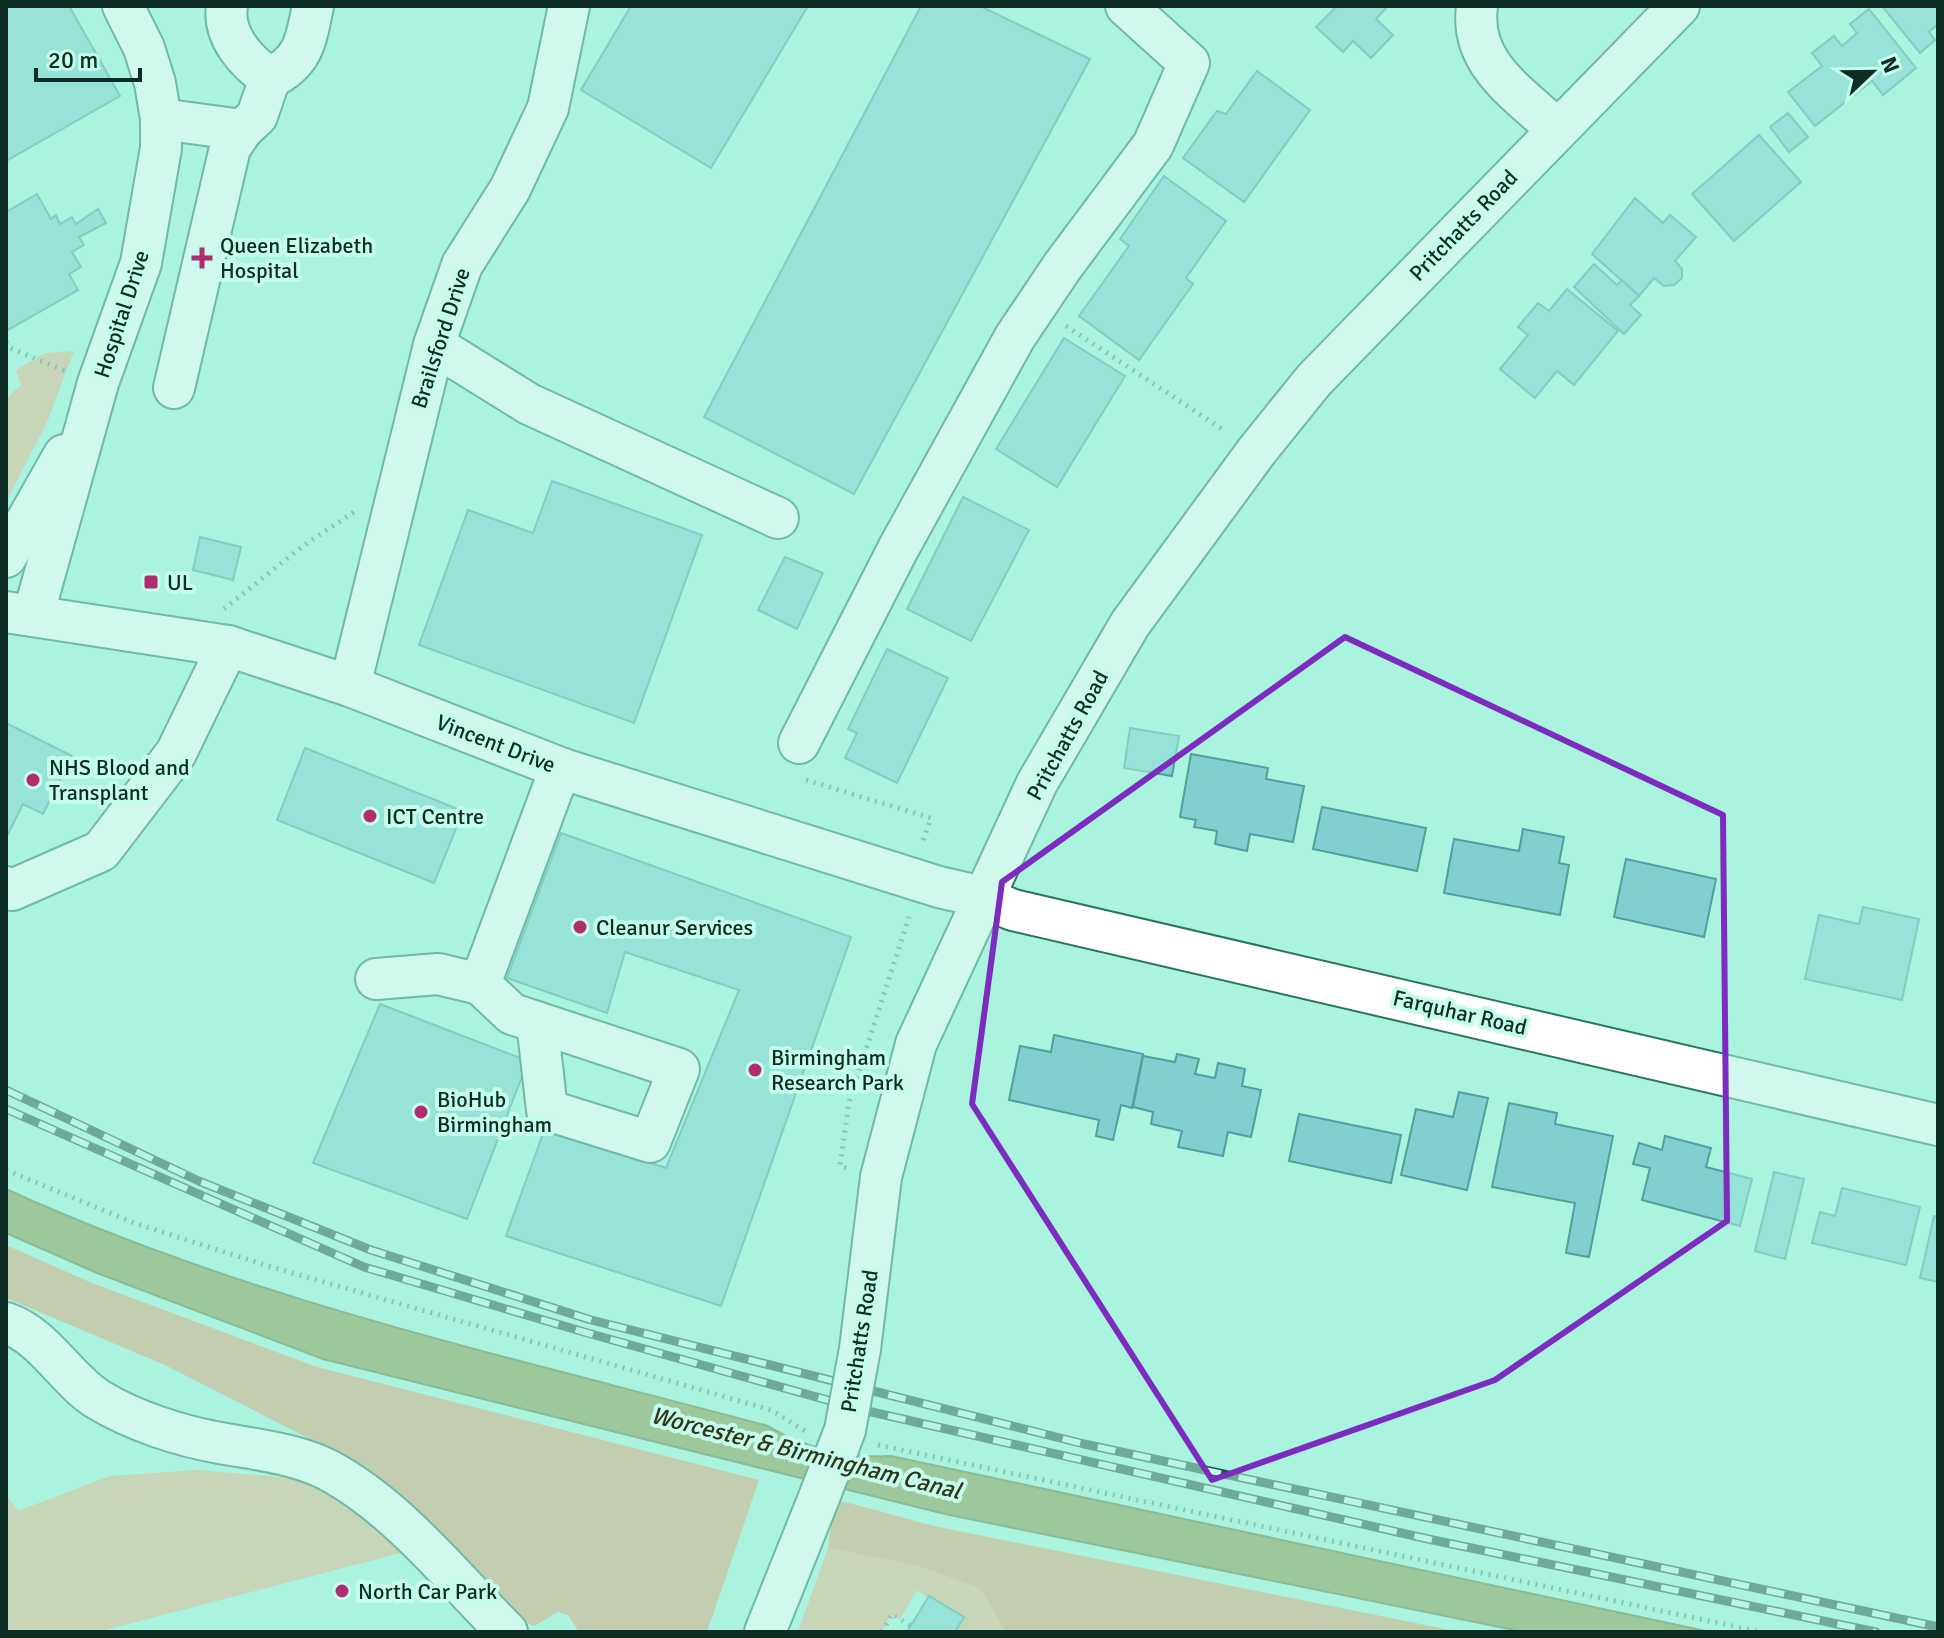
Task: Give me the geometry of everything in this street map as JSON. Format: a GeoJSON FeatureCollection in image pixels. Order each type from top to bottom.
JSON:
{"type":"FeatureCollection","features":[{"type":"Feature","properties":{"kind":"street","name":"Hospital Drive"},"geometry":{"type":"LineString","coordinates":[[6,557],[60,460],[87,426],[98,383],[141,263],[161,148],[161,119],[148,59],[123,6]]}},
{"type":"Feature","properties":{"kind":"street"},"geometry":{"type":"LineString","coordinates":[[227,6],[226,20],[239,49],[254,68],[270,78]]}},
{"type":"Feature","properties":{"kind":"street"},"geometry":{"type":"LineString","coordinates":[[174,388],[230,148],[242,130],[257,116],[270,78],[290,68],[303,52],[313,6]]}},
{"type":"Feature","properties":{"kind":"street","name":"Brailsford Drive"},"geometry":{"type":"LineString","coordinates":[[350,686],[434,345],[462,265],[510,189],[548,108],[569,6]]}},
{"type":"Feature","properties":{"kind":"street"},"geometry":{"type":"LineString","coordinates":[[800,760],[898,549],[1035,306],[1153,145],[1189,63],[1126,6]]}},
{"type":"Feature","properties":{"kind":"street"},"geometry":{"type":"LineString","coordinates":[[1477,6],[1475,33],[1485,60],[1556,129]]}},
{"type":"Feature","properties":{"kind":"street","name":"Pritchatts Road"},"geometry":{"type":"LineString","coordinates":[[765,1632],[845,1430],[860,1349],[881,1177],[916,1044],[1037,783],[1130,624],[1256,452],[1314,380],[1679,6]]}},
{"type":"Feature","properties":{"kind":"street"},"geometry":{"type":"LineString","coordinates":[[161,119],[242,130]]}},
{"type":"Feature","properties":{"kind":"street"},"geometry":{"type":"LineString","coordinates":[[434,345],[529,404],[778,518]]}},
{"type":"Feature","properties":{"kind":"street"},"geometry":{"type":"LineString","coordinates":[[20,614],[87,426]]}},
{"type":"Feature","properties":{"kind":"street","name":"Vincent Drive"},"geometry":{"type":"LineString","coordinates":[[20,614],[228,646],[350,686],[563,769],[939,887],[982,897]]}},
{"type":"Feature","properties":{"kind":"street"},"geometry":{"type":"LineString","coordinates":[[6,887],[12,890],[101,851],[176,753],[228,646]]}},
{"type":"Feature","properties":{"kind":"street"},"geometry":{"type":"LineString","coordinates":[[480,984],[553,788],[563,769]]}},
{"type":"Feature","properties":{"kind":"street","name":"Farquhar Road"},"geometry":{"type":"LineString","coordinates":[[982,897],[1013,910],[1938,1125]]}},
{"type":"Feature","properties":{"kind":"street"},"geometry":{"type":"LineString","coordinates":[[376,979],[438,974],[480,984],[512,1014],[537,1022]]}},
{"type":"Feature","properties":{"kind":"street"},"geometry":{"type":"LineString","coordinates":[[6,1323],[62,1363],[97,1399],[140,1420],[216,1443],[271,1451],[336,1474],[396,1520],[507,1632]]}},
{"type":"Feature","properties":{"kind":"path"},"geometry":{"type":"LineString","coordinates":[[1035,306],[1256,452]]}},
{"type":"Feature","properties":{"kind":"path"},"geometry":{"type":"LineString","coordinates":[[6,342],[10,348],[49,365]]}},
{"type":"Feature","properties":{"kind":"path"},"geometry":{"type":"LineString","coordinates":[[188,638],[303,546],[354,511],[393,504]]}},
{"type":"Feature","properties":{"kind":"path"},"geometry":{"type":"LineString","coordinates":[[800,760],[931,818]]}},
{"type":"Feature","properties":{"kind":"path"},"geometry":{"type":"LineString","coordinates":[[881,1177],[840,1166],[849,1102],[912,909]]}},
{"type":"Feature","properties":{"kind":"path"},"geometry":{"type":"LineString","coordinates":[[882,1632],[892,1614],[911,1626]]}},
{"type":"Feature","properties":{"kind":"highlighted area"},"geometry":{"type":"Polygon","coordinates":[[[1345,637],[1723,815],[1727,1221],[1495,1380],[1212,1480],[972,1104],[1002,882],[1345,637]]]}},
{"type":"Feature","properties":{"kind":"shaded area"},"geometry":{"type":"Polygon","coordinates":[[[74,351],[47,422],[6,502],[6,399],[21,385],[16,370],[45,353],[74,351]]]}},
{"type":"Feature","properties":{"kind":"shaded area"},"geometry":{"type":"Polygon","coordinates":[[[6,1245],[92,1283],[317,1367],[759,1480],[707,1632],[579,1632],[568,1615],[558,1612],[534,1626],[517,1618],[331,1450],[165,1365],[6,1298],[6,1245]]]}},
{"type":"Feature","properties":{"kind":"shaded area"},"geometry":{"type":"Polygon","coordinates":[[[197,1470],[304,1479],[342,1499],[408,1551],[98,1632],[6,1632],[6,1495],[18,1511],[110,1476],[197,1470]]]}},
{"type":"Feature","properties":{"kind":"shaded area"},"geometry":{"type":"Polygon","coordinates":[[[834,1499],[934,1526],[1460,1632],[1006,1632],[980,1588],[914,1565],[828,1548],[834,1499]]]}},
{"type":"Feature","properties":{"kind":"shaded area"},"geometry":{"type":"Polygon","coordinates":[[[828,1548],[914,1565],[980,1588],[1006,1632],[950,1632],[957,1620],[917,1590],[900,1619],[891,1615],[882,1632],[798,1632],[828,1548]]]}},
{"type":"Feature","properties":{"kind":"water","name":"Worcester & Birmingham Canal"},"geometry":{"type":"Polygon","coordinates":[[[6,1189],[98,1228],[286,1295],[478,1350],[768,1426],[796,1440],[827,1450],[860,1456],[891,1456],[1710,1632],[1524,1632],[945,1514],[323,1359],[97,1273],[6,1233],[6,1189]]]}},
{"type":"Feature","properties":{"kind":"building"},"geometry":{"type":"Polygon","coordinates":[[[6,6],[69,6],[120,96],[6,161],[6,6]]]}},
{"type":"Feature","properties":{"kind":"building"},"geometry":{"type":"Polygon","coordinates":[[[631,6],[808,6],[711,168],[581,90],[631,6]]]}},
{"type":"Feature","properties":{"kind":"building"},"geometry":{"type":"Polygon","coordinates":[[[921,6],[980,6],[1090,59],[854,494],[704,417],[921,6]]]}},
{"type":"Feature","properties":{"kind":"building"},"geometry":{"type":"Polygon","coordinates":[[[1337,6],[1388,6],[1376,19],[1393,35],[1371,58],[1353,41],[1343,52],[1316,27],[1337,6]]]}},
{"type":"Feature","properties":{"kind":"building"},"geometry":{"type":"Polygon","coordinates":[[[1882,6],[1938,6],[1938,24],[1929,32],[1935,40],[1920,53],[1882,6]]]}},
{"type":"Feature","properties":{"kind":"building"},"geometry":{"type":"Polygon","coordinates":[[[1869,9],[1916,68],[1883,95],[1872,81],[1815,126],[1788,92],[1822,66],[1812,53],[1834,36],[1842,46],[1857,33],[1850,24],[1869,9]]]}},
{"type":"Feature","properties":{"kind":"building"},"geometry":{"type":"Polygon","coordinates":[[[1257,71],[1310,110],[1244,202],[1183,158],[1217,111],[1226,114],[1257,71]]]}},
{"type":"Feature","properties":{"kind":"building"},"geometry":{"type":"Polygon","coordinates":[[[1788,113],[1808,137],[1789,152],[1770,127],[1788,113]]]}},
{"type":"Feature","properties":{"kind":"building"},"geometry":{"type":"Polygon","coordinates":[[[1759,135],[1801,182],[1734,241],[1692,194],[1759,135]]]}},
{"type":"Feature","properties":{"kind":"building"},"geometry":{"type":"Polygon","coordinates":[[[1164,176],[1226,221],[1186,278],[1193,284],[1139,360],[1079,316],[1129,246],[1120,239],[1164,176]]]}},
{"type":"Feature","properties":{"kind":"building"},"geometry":{"type":"Polygon","coordinates":[[[37,194],[51,219],[56,215],[60,224],[72,217],[76,224],[98,209],[106,223],[79,237],[84,245],[72,252],[81,267],[69,274],[78,290],[6,331],[6,212],[37,194]]]}},
{"type":"Feature","properties":{"kind":"building"},"geometry":{"type":"Polygon","coordinates":[[[1635,198],[1663,223],[1670,215],[1696,237],[1675,261],[1682,269],[1682,278],[1674,285],[1664,286],[1654,278],[1639,296],[1592,254],[1635,198]]]}},
{"type":"Feature","properties":{"kind":"building"},"geometry":{"type":"Polygon","coordinates":[[[1594,264],[1617,285],[1622,280],[1639,296],[1630,305],[1641,315],[1624,334],[1574,287],[1594,264]]]}},
{"type":"Feature","properties":{"kind":"building"},"geometry":{"type":"Polygon","coordinates":[[[1567,289],[1618,331],[1574,385],[1557,371],[1535,398],[1500,369],[1528,335],[1518,327],[1538,303],[1549,311],[1567,289]]]}},
{"type":"Feature","properties":{"kind":"building"},"geometry":{"type":"Polygon","coordinates":[[[1064,338],[1125,376],[1057,487],[996,449],[1064,338]]]}},
{"type":"Feature","properties":{"kind":"building"},"geometry":{"type":"Polygon","coordinates":[[[552,481],[702,535],[634,723],[419,645],[468,510],[533,533],[552,481]]]}},
{"type":"Feature","properties":{"kind":"building"},"geometry":{"type":"Polygon","coordinates":[[[963,497],[1029,530],[971,641],[907,609],[963,497]]]}},
{"type":"Feature","properties":{"kind":"building"},"geometry":{"type":"Polygon","coordinates":[[[200,537],[241,547],[233,580],[193,570],[200,537]]]}},
{"type":"Feature","properties":{"kind":"building"},"geometry":{"type":"Polygon","coordinates":[[[785,557],[823,573],[797,629],[758,610],[785,557]]]}},
{"type":"Feature","properties":{"kind":"building"},"geometry":{"type":"Polygon","coordinates":[[[887,649],[948,678],[897,783],[845,758],[857,733],[848,729],[887,649]]]}},
{"type":"Feature","properties":{"kind":"building","name":"NHS Blood and Transplant"},"geometry":{"type":"Polygon","coordinates":[[[6,723],[72,756],[43,814],[23,804],[6,838],[6,723]]]}},
{"type":"Feature","properties":{"kind":"building"},"geometry":{"type":"Polygon","coordinates":[[[1130,728],[1179,736],[1172,776],[1124,768],[1130,728]]]}},
{"type":"Feature","properties":{"kind":"building","name":"ICT Centre"},"geometry":{"type":"Polygon","coordinates":[[[305,748],[463,811],[434,883],[277,820],[305,748]]]}},
{"type":"Feature","properties":{"kind":"building"},"geometry":{"type":"Polygon","coordinates":[[[1191,754],[1268,768],[1266,779],[1304,786],[1293,842],[1250,834],[1247,851],[1215,844],[1217,831],[1194,827],[1196,820],[1180,817],[1191,754]]]}},
{"type":"Feature","properties":{"kind":"building"},"geometry":{"type":"Polygon","coordinates":[[[1322,807],[1426,828],[1417,871],[1313,849],[1322,807]]]}},
{"type":"Feature","properties":{"kind":"building"},"geometry":{"type":"Polygon","coordinates":[[[1523,829],[1564,837],[1559,863],[1569,865],[1560,915],[1444,893],[1454,839],[1519,851],[1523,829]]]}},
{"type":"Feature","properties":{"kind":"building","name":"Birmingham Research Park"},"geometry":{"type":"Polygon","coordinates":[[[561,833],[851,937],[721,1306],[506,1236],[545,1128],[666,1168],[739,990],[625,952],[607,1013],[507,978],[561,833]]]}},
{"type":"Feature","properties":{"kind":"building"},"geometry":{"type":"Polygon","coordinates":[[[1626,859],[1716,879],[1704,937],[1614,917],[1626,859]]]}},
{"type":"Feature","properties":{"kind":"building"},"geometry":{"type":"Polygon","coordinates":[[[1863,907],[1919,919],[1902,1000],[1805,979],[1819,915],[1859,924],[1863,907]]]}},
{"type":"Feature","properties":{"kind":"building","name":"BioHub Birmingham"},"geometry":{"type":"Polygon","coordinates":[[[380,1004],[528,1061],[467,1219],[313,1163],[380,1004]]]}},
{"type":"Feature","properties":{"kind":"building"},"geometry":{"type":"Polygon","coordinates":[[[1054,1035],[1143,1054],[1132,1108],[1121,1105],[1113,1140],[1096,1136],[1099,1120],[1009,1100],[1020,1046],[1051,1052],[1054,1035]]]}},
{"type":"Feature","properties":{"kind":"building"},"geometry":{"type":"Polygon","coordinates":[[[1177,1054],[1199,1059],[1195,1074],[1215,1078],[1218,1063],[1245,1069],[1242,1086],[1261,1090],[1251,1137],[1228,1132],[1223,1156],[1178,1147],[1182,1131],[1151,1124],[1153,1112],[1133,1107],[1143,1056],[1175,1062],[1177,1054]]]}},
{"type":"Feature","properties":{"kind":"building"},"geometry":{"type":"Polygon","coordinates":[[[1459,1092],[1488,1098],[1467,1190],[1401,1175],[1416,1109],[1453,1117],[1459,1092]]]}},
{"type":"Feature","properties":{"kind":"building"},"geometry":{"type":"Polygon","coordinates":[[[1509,1103],[1557,1113],[1555,1124],[1613,1136],[1589,1257],[1566,1253],[1575,1203],[1492,1187],[1509,1103]]]}},
{"type":"Feature","properties":{"kind":"building"},"geometry":{"type":"Polygon","coordinates":[[[1299,1114],[1401,1135],[1391,1183],[1289,1161],[1299,1114]]]}},
{"type":"Feature","properties":{"kind":"building"},"geometry":{"type":"Polygon","coordinates":[[[1665,1136],[1711,1148],[1706,1167],[1752,1179],[1740,1226],[1642,1200],[1650,1168],[1633,1164],[1639,1143],[1662,1150],[1665,1136]]]}},
{"type":"Feature","properties":{"kind":"building"},"geometry":{"type":"Polygon","coordinates":[[[1774,1172],[1804,1179],[1785,1259],[1755,1251],[1774,1172]]]}},
{"type":"Feature","properties":{"kind":"building"},"geometry":{"type":"Polygon","coordinates":[[[1842,1188],[1920,1207],[1906,1265],[1812,1243],[1820,1212],[1835,1216],[1842,1188]]]}},
{"type":"Feature","properties":{"kind":"building"},"geometry":{"type":"Polygon","coordinates":[[[1934,1216],[1938,1217],[1938,1282],[1920,1278],[1934,1216]]]}},
{"type":"Feature","properties":{"kind":"building"},"geometry":{"type":"Polygon","coordinates":[[[929,1596],[964,1617],[955,1632],[907,1632],[929,1596]]]}},
{"type":"Feature","properties":{"kind":"railway"},"geometry":{"type":"LineString","coordinates":[[6,1090],[201,1182],[371,1250],[591,1320],[1084,1444],[1938,1627]]}},
{"type":"Feature","properties":{"kind":"railway"},"geometry":{"type":"LineString","coordinates":[[6,1109],[364,1267],[584,1332],[863,1410],[1428,1539],[1876,1632]]}},
{"type":"Feature","properties":{"kind":"place","name":"Queen Elizabeth Hospital"},"geometry":{"type":"Point","coordinates":[202,258]}},
{"type":"Feature","properties":{"kind":"place","name":"UL"},"geometry":{"type":"Point","coordinates":[151,582]}},
{"type":"Feature","properties":{"kind":"place","name":"NHS Blood and Transplant"},"geometry":{"type":"Point","coordinates":[33,780]}},
{"type":"Feature","properties":{"kind":"place","name":"ICT Centre"},"geometry":{"type":"Point","coordinates":[370,816]}},
{"type":"Feature","properties":{"kind":"place","name":"Cleanur Services"},"geometry":{"type":"Point","coordinates":[580,927]}},
{"type":"Feature","properties":{"kind":"place","name":"Birmingham Research Park"},"geometry":{"type":"Point","coordinates":[755,1070]}},
{"type":"Feature","properties":{"kind":"place","name":"BioHub Birmingham"},"geometry":{"type":"Point","coordinates":[421,1112]}},
{"type":"Feature","properties":{"kind":"place","name":"North Car Park"},"geometry":{"type":"Point","coordinates":[342,1591]}}]}
